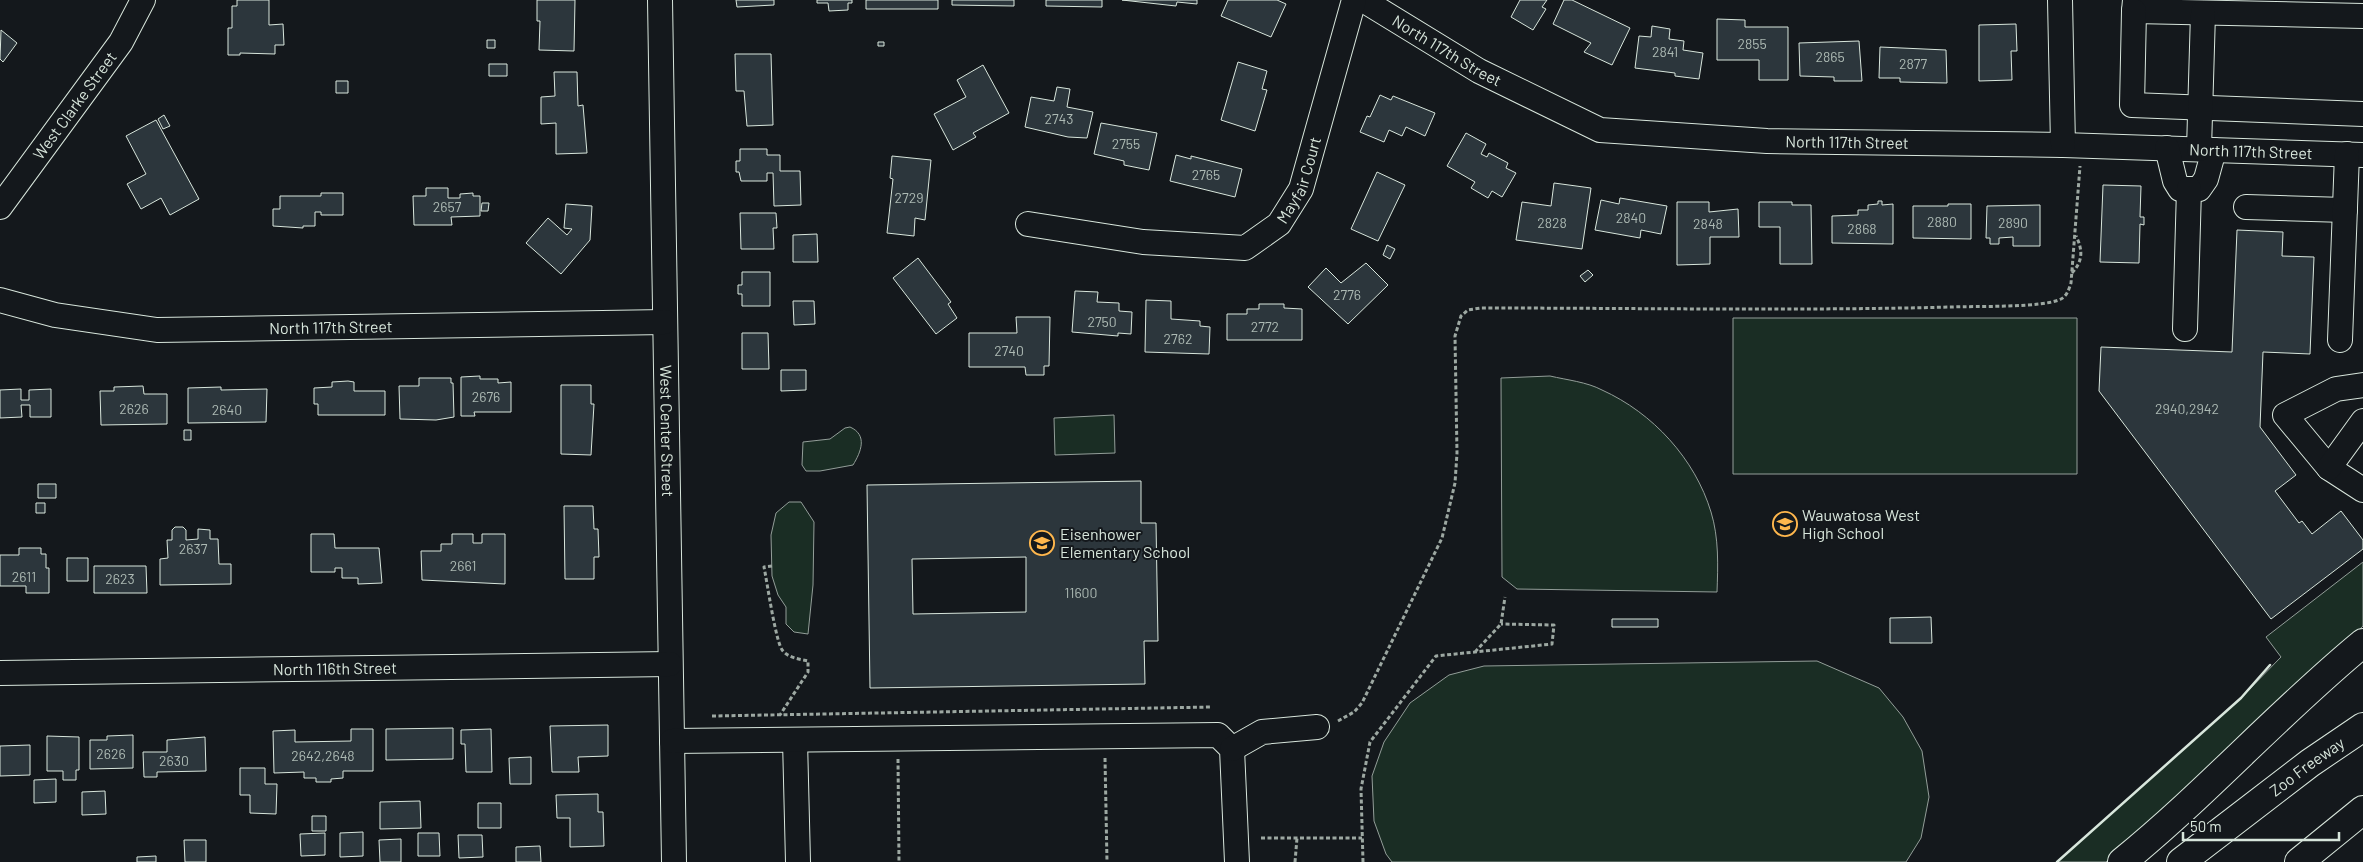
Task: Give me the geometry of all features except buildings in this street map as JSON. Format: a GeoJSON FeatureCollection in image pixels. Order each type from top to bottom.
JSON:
{"type":"FeatureCollection","features":[{"type":"Feature","properties":{"kind":"highway"},"geometry":{"type":"LineString","coordinates":[[2122,862],[2157,834],[2331,670],[2363,643]]}},
{"type":"Feature","properties":{"kind":"highway","name":"Zoo Freeway"},"geometry":{"type":"LineString","coordinates":[[2180,862],[2310,763],[2363,727]]}},
{"type":"Feature","properties":{"kind":"highway"},"geometry":{"type":"LineString","coordinates":[[2299,862],[2363,810]]}},
{"type":"Feature","properties":{"kind":"street","name":"West Clarke Street"},"geometry":{"type":"LineString","coordinates":[[0,207],[121,42],[143,0]]}},
{"type":"Feature","properties":{"kind":"street","name":"West Center Street"},"geometry":{"type":"LineString","coordinates":[[660,0],[674,862]]}},
{"type":"Feature","properties":{"kind":"street","name":"Mayfair Court"},"geometry":{"type":"LineString","coordinates":[[1028,224],[1143,242],[1245,248],[1266,234],[1279,224],[1301,188],[1354,0]]}},
{"type":"Feature","properties":{"kind":"street","name":"North 117th Street"},"geometry":{"type":"LineString","coordinates":[[1363,0],[1479,71],[1600,130],[1767,141],[2072,145],[2355,155]]}},
{"type":"Feature","properties":{"kind":"street"},"geometry":{"type":"LineString","coordinates":[[2060,0],[2072,145]]}},
{"type":"Feature","properties":{"kind":"street"},"geometry":{"type":"LineString","coordinates":[[2363,16],[2203,13],[2134,6],[2132,105],[2363,114]]}},
{"type":"Feature","properties":{"kind":"street"},"geometry":{"type":"LineString","coordinates":[[2166,148],[2175,181],[2180,188],[2199,189],[2206,179],[2206,150],[2200,109],[2203,13]]}},
{"type":"Feature","properties":{"kind":"street"},"geometry":{"type":"LineString","coordinates":[[2340,340],[2344,210],[2355,155]]}},
{"type":"Feature","properties":{"kind":"street"},"geometry":{"type":"LineString","coordinates":[[2185,328],[2189,189]]}},
{"type":"Feature","properties":{"kind":"street"},"geometry":{"type":"LineString","coordinates":[[2246,207],[2344,210]]}},
{"type":"Feature","properties":{"kind":"street","name":"North 117th Street"},"geometry":{"type":"LineString","coordinates":[[0,300],[55,315],[157,330],[665,322]]}},
{"type":"Feature","properties":{"kind":"street"},"geometry":{"type":"LineString","coordinates":[[2363,386],[2336,389],[2285,415],[2329,468],[2363,490]]}},
{"type":"Feature","properties":{"kind":"street"},"geometry":{"type":"LineString","coordinates":[[2329,468],[2363,421]]}},
{"type":"Feature","properties":{"kind":"street","name":"North 116th Street"},"geometry":{"type":"LineString","coordinates":[[0,673],[670,664]]}},
{"type":"Feature","properties":{"kind":"street"},"geometry":{"type":"LineString","coordinates":[[1232,749],[1262,732],[1317,727]]}},
{"type":"Feature","properties":{"kind":"street"},"geometry":{"type":"LineString","coordinates":[[672,741],[1218,735],[1232,749],[1237,862]]}},
{"type":"Feature","properties":{"kind":"street"},"geometry":{"type":"LineString","coordinates":[[795,740],[798,862]]}},
{"type":"Feature","properties":{"kind":"path"},"geometry":{"type":"LineString","coordinates":[[1317,727],[1341,720],[1362,703],[1442,538],[1451,509],[1458,453],[1455,336],[1461,316],[1468,310],[1481,308],[1925,308],[2010,306],[2062,299],[2068,293],[2076,235],[2072,145]]}},
{"type":"Feature","properties":{"kind":"path"},"geometry":{"type":"LineString","coordinates":[[2072,274],[2080,264],[2082,247],[2076,235]]}},
{"type":"Feature","properties":{"kind":"path"},"geometry":{"type":"LineString","coordinates":[[772,566],[764,567],[772,601],[776,639],[782,651],[790,657],[808,661],[808,672],[780,715]]}},
{"type":"Feature","properties":{"kind":"path"},"geometry":{"type":"LineString","coordinates":[[1475,653],[1501,624],[1505,597]]}},
{"type":"Feature","properties":{"kind":"path"},"geometry":{"type":"LineString","coordinates":[[1363,862],[1361,789],[1370,742],[1436,656],[1552,644],[1554,625],[1501,624]]}},
{"type":"Feature","properties":{"kind":"path"},"geometry":{"type":"LineString","coordinates":[[712,716],[1212,707]]}},
{"type":"Feature","properties":{"kind":"path"},"geometry":{"type":"LineString","coordinates":[[1104,710],[1107,862]]}},
{"type":"Feature","properties":{"kind":"path"},"geometry":{"type":"LineString","coordinates":[[897,738],[899,862]]}},
{"type":"Feature","properties":{"kind":"path"},"geometry":{"type":"LineString","coordinates":[[1261,838],[1362,838]]}},
{"type":"Feature","properties":{"kind":"path"},"geometry":{"type":"LineString","coordinates":[[1295,862],[1297,838]]}},
{"type":"Feature","properties":{"kind":"green space"},"geometry":{"type":"Polygon","coordinates":[[[1733,318],[2077,318],[2077,474],[1733,474],[1733,318]]]}},
{"type":"Feature","properties":{"kind":"green space"},"geometry":{"type":"Polygon","coordinates":[[[1550,376],[1590,385],[1621,400],[1655,425],[1683,456],[1704,492],[1714,522],[1718,572],[1717,592],[1517,589],[1502,577],[1501,378],[1550,376]]]}},
{"type":"Feature","properties":{"kind":"green space"},"geometry":{"type":"Polygon","coordinates":[[[1114,415],[1115,453],[1055,455],[1054,418],[1114,415]]]}},
{"type":"Feature","properties":{"kind":"green space"},"geometry":{"type":"Polygon","coordinates":[[[850,427],[856,430],[861,439],[860,449],[853,465],[820,471],[806,471],[802,465],[803,442],[830,439],[845,428],[850,427]]]}},
{"type":"Feature","properties":{"kind":"green space"},"geometry":{"type":"Polygon","coordinates":[[[789,502],[801,502],[814,522],[813,585],[808,634],[794,632],[786,624],[786,607],[778,595],[772,576],[771,535],[776,513],[789,502]]]}},
{"type":"Feature","properties":{"kind":"green space"},"geometry":{"type":"Polygon","coordinates":[[[2363,562],[2363,626],[2273,714],[2106,862],[2057,862],[2241,698],[2281,657],[2266,637],[2363,562]]]}},
{"type":"Feature","properties":{"kind":"green space"},"geometry":{"type":"Polygon","coordinates":[[[1817,661],[1879,688],[1903,717],[1922,751],[1929,797],[1921,838],[1906,862],[1392,862],[1386,854],[1374,821],[1372,776],[1384,742],[1410,703],[1449,675],[1484,666],[1817,661]]]}},
{"type":"Feature","properties":{"kind":"wall"},"geometry":{"type":"LineString","coordinates":[[2057,862],[2241,698],[2270,665]]}},
{"type":"Feature","properties":{"kind":"place","name":"Wauwatosa West High School"},"geometry":{"type":"Point","coordinates":[1785,524]}},
{"type":"Feature","properties":{"kind":"place","name":"Eisenhower Elementary School"},"geometry":{"type":"Point","coordinates":[1042,543]}}]}
